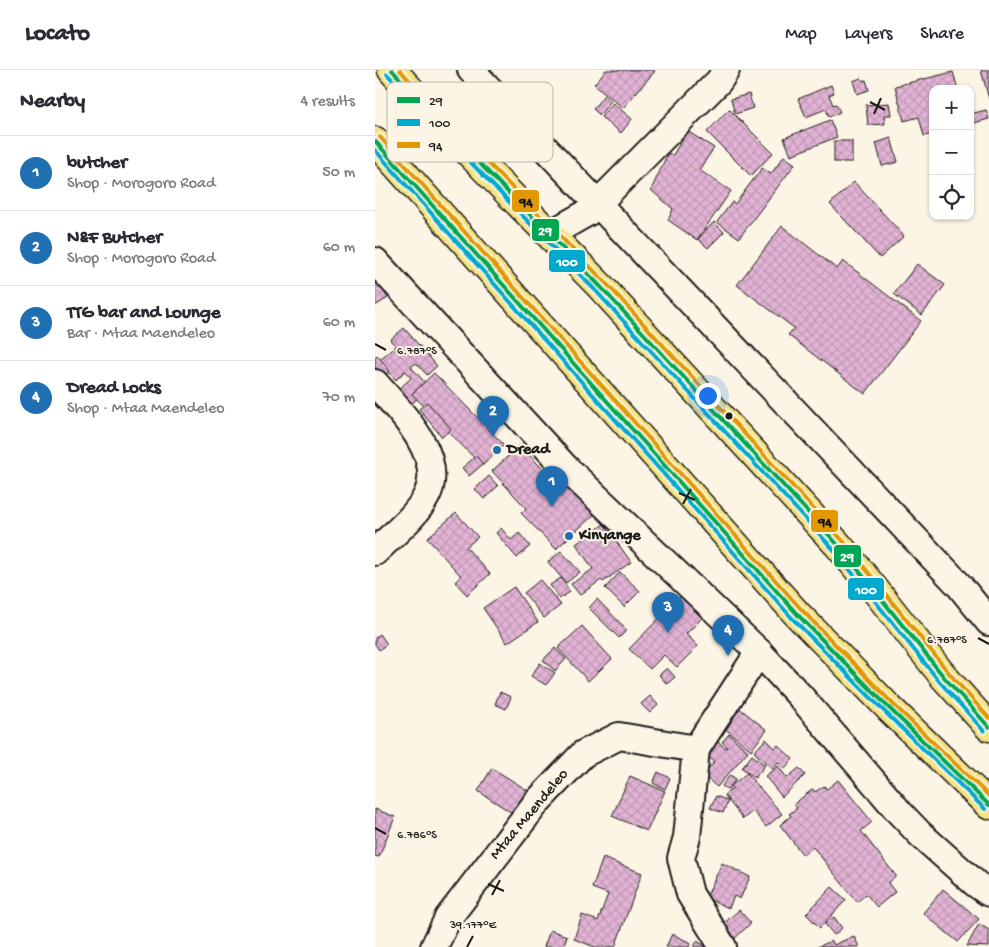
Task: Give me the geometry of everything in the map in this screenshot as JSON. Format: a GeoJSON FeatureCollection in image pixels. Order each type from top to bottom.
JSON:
{"type":"FeatureCollection","features":[{"type":"Feature","properties":{"kind":"highway"},"geometry":{"type":"LineString","coordinates":[[392,70],[403,82]]}},
{"type":"Feature","properties":{"kind":"highway"},"geometry":{"type":"LineString","coordinates":[[375,141],[387,154]]}},
{"type":"Feature","properties":{"kind":"highway"},"geometry":{"type":"LineString","coordinates":[[394,162],[797,614],[889,708],[989,805]]}},
{"type":"Feature","properties":{"kind":"highway"},"geometry":{"type":"LineString","coordinates":[[479,162],[600,286],[839,546],[944,677],[989,727]]}},
{"type":"Feature","properties":{"kind":"street"},"geometry":{"type":"LineString","coordinates":[[471,70],[482,82]]}},
{"type":"Feature","properties":{"kind":"street"},"geometry":{"type":"LineString","coordinates":[[550,234],[587,213],[597,204],[719,80],[726,70]]}},
{"type":"Feature","properties":{"kind":"street"},"geometry":{"type":"LineString","coordinates":[[553,157],[959,585],[989,622]]}},
{"type":"Feature","properties":{"kind":"street"},"geometry":{"type":"LineString","coordinates":[[375,261],[565,467],[759,652],[920,834],[976,884],[989,893]]}},
{"type":"Feature","properties":{"kind":"street"},"geometry":{"type":"LineString","coordinates":[[375,383],[407,418],[426,450],[431,477],[427,495],[414,513],[375,552]]}},
{"type":"Feature","properties":{"kind":"street"},"geometry":{"type":"LineString","coordinates":[[723,947],[690,894],[681,858],[687,837],[697,748],[759,652]]}},
{"type":"Feature","properties":{"kind":"street","name":"Mtaa Maendeleo"},"geometry":{"type":"LineString","coordinates":[[434,947],[448,918],[537,802],[583,754],[619,736],[697,748]]}},
{"type":"Feature","properties":{"kind":"building"},"geometry":{"type":"Polygon","coordinates":[[[606,70],[655,71],[623,108],[594,84],[606,70]]]}},
{"type":"Feature","properties":{"kind":"building"},"geometry":{"type":"Polygon","coordinates":[[[981,70],[989,70],[989,99],[981,70]]]}},
{"type":"Feature","properties":{"kind":"building"},"geometry":{"type":"Polygon","coordinates":[[[953,72],[957,85],[929,85],[929,135],[924,136],[919,117],[904,121],[895,86],[953,72]]]}},
{"type":"Feature","properties":{"kind":"building"},"geometry":{"type":"Polygon","coordinates":[[[861,78],[863,81],[866,80],[869,90],[857,94],[853,81],[861,78]]]}},
{"type":"Feature","properties":{"kind":"building"},"geometry":{"type":"Polygon","coordinates":[[[831,85],[834,93],[829,95],[833,105],[836,104],[840,112],[829,117],[826,109],[806,117],[798,99],[831,85]]]}},
{"type":"Feature","properties":{"kind":"building"},"geometry":{"type":"Polygon","coordinates":[[[749,94],[753,108],[735,114],[731,99],[749,94]]]}},
{"type":"Feature","properties":{"kind":"building"},"geometry":{"type":"Polygon","coordinates":[[[604,95],[611,101],[600,115],[593,109],[604,95]]]}},
{"type":"Feature","properties":{"kind":"building"},"geometry":{"type":"Polygon","coordinates":[[[613,103],[632,119],[621,133],[601,117],[613,103]]]}},
{"type":"Feature","properties":{"kind":"building"},"geometry":{"type":"Polygon","coordinates":[[[889,103],[891,115],[884,115],[885,124],[868,125],[866,105],[889,103]]]}},
{"type":"Feature","properties":{"kind":"building"},"geometry":{"type":"Polygon","coordinates":[[[729,109],[773,153],[751,176],[707,132],[729,109]]]}},
{"type":"Feature","properties":{"kind":"building"},"geometry":{"type":"Polygon","coordinates":[[[986,110],[989,119],[974,123],[974,113],[986,110]]]}},
{"type":"Feature","properties":{"kind":"building"},"geometry":{"type":"Polygon","coordinates":[[[830,120],[837,137],[791,155],[784,138],[830,120]]]}},
{"type":"Feature","properties":{"kind":"building"},"geometry":{"type":"Polygon","coordinates":[[[687,131],[714,148],[699,170],[731,191],[697,240],[668,220],[673,209],[651,190],[668,153],[673,155],[687,131]]]}},
{"type":"Feature","properties":{"kind":"building"},"geometry":{"type":"Polygon","coordinates":[[[891,138],[898,162],[882,166],[876,143],[891,138]]]}},
{"type":"Feature","properties":{"kind":"building"},"geometry":{"type":"Polygon","coordinates":[[[834,141],[852,141],[852,162],[834,162],[834,141]]]}},
{"type":"Feature","properties":{"kind":"building"},"geometry":{"type":"Polygon","coordinates":[[[784,156],[795,164],[739,238],[717,222],[732,202],[735,204],[762,168],[771,174],[784,156]]]}},
{"type":"Feature","properties":{"kind":"building"},"geometry":{"type":"Polygon","coordinates":[[[854,182],[904,236],[880,258],[830,204],[854,182]]]}},
{"type":"Feature","properties":{"kind":"building"},"geometry":{"type":"Polygon","coordinates":[[[714,222],[724,232],[708,248],[698,239],[714,222]]]}},
{"type":"Feature","properties":{"kind":"building"},"geometry":{"type":"Polygon","coordinates":[[[782,226],[837,269],[843,261],[921,321],[865,394],[788,335],[794,328],[737,285],[782,226]]]}},
{"type":"Feature","properties":{"kind":"building"},"geometry":{"type":"Polygon","coordinates":[[[917,264],[945,285],[922,315],[894,294],[917,264]]]}},
{"type":"Feature","properties":{"kind":"building"},"geometry":{"type":"Polygon","coordinates":[[[375,279],[388,298],[375,306],[375,279]]]}},
{"type":"Feature","properties":{"kind":"building"},"geometry":{"type":"Polygon","coordinates":[[[404,328],[437,366],[427,375],[416,363],[411,367],[430,388],[411,404],[398,390],[411,378],[405,371],[396,380],[379,360],[396,346],[390,340],[404,328]]]}},
{"type":"Feature","properties":{"kind":"building"},"geometry":{"type":"Polygon","coordinates":[[[377,355],[390,371],[383,377],[375,367],[375,357],[377,355]]]}},
{"type":"Feature","properties":{"kind":"building"},"geometry":{"type":"Polygon","coordinates":[[[434,373],[504,445],[482,466],[412,394],[434,373]]]}},
{"type":"Feature","properties":{"kind":"building"},"geometry":{"type":"Polygon","coordinates":[[[427,402],[451,429],[442,437],[419,409],[427,402]]]}},
{"type":"Feature","properties":{"kind":"building"},"geometry":{"type":"Polygon","coordinates":[[[520,445],[554,481],[560,475],[596,513],[556,549],[521,513],[526,508],[492,471],[520,445]]]}},
{"type":"Feature","properties":{"kind":"building"},"geometry":{"type":"Polygon","coordinates":[[[476,456],[483,464],[469,476],[462,468],[476,456]]]}},
{"type":"Feature","properties":{"kind":"building"},"geometry":{"type":"Polygon","coordinates":[[[489,476],[498,486],[484,499],[475,489],[489,476]]]}},
{"type":"Feature","properties":{"kind":"building"},"geometry":{"type":"Polygon","coordinates":[[[456,513],[478,537],[466,547],[490,574],[467,595],[455,582],[461,576],[427,538],[456,513]]]}},
{"type":"Feature","properties":{"kind":"building"},"geometry":{"type":"Polygon","coordinates":[[[604,524],[631,562],[603,582],[601,580],[580,595],[571,584],[593,569],[576,544],[604,524]]]}},
{"type":"Feature","properties":{"kind":"building"},"geometry":{"type":"Polygon","coordinates":[[[501,528],[511,540],[519,533],[530,546],[517,558],[496,533],[501,528]]]}},
{"type":"Feature","properties":{"kind":"building"},"geometry":{"type":"Polygon","coordinates":[[[561,551],[580,572],[566,583],[548,562],[561,551]]]}},
{"type":"Feature","properties":{"kind":"building"},"geometry":{"type":"Polygon","coordinates":[[[620,572],[640,591],[624,607],[605,588],[620,572]]]}},
{"type":"Feature","properties":{"kind":"building"},"geometry":{"type":"Polygon","coordinates":[[[561,578],[570,592],[559,599],[550,585],[561,578]]]}},
{"type":"Feature","properties":{"kind":"building"},"geometry":{"type":"Polygon","coordinates":[[[540,580],[561,605],[544,618],[524,593],[540,580]]]}},
{"type":"Feature","properties":{"kind":"building"},"geometry":{"type":"Polygon","coordinates":[[[514,587],[538,622],[507,643],[483,608],[514,587]]]}},
{"type":"Feature","properties":{"kind":"building"},"geometry":{"type":"Polygon","coordinates":[[[685,592],[707,613],[686,634],[698,646],[677,667],[664,655],[650,669],[629,649],[685,592]]]}},
{"type":"Feature","properties":{"kind":"building"},"geometry":{"type":"Polygon","coordinates":[[[597,599],[627,630],[619,638],[589,608],[597,599]]]}},
{"type":"Feature","properties":{"kind":"building"},"geometry":{"type":"Polygon","coordinates":[[[582,626],[612,659],[588,681],[558,648],[582,626]]]}},
{"type":"Feature","properties":{"kind":"building"},"geometry":{"type":"Polygon","coordinates":[[[380,634],[387,644],[379,650],[375,644],[375,638],[380,634]]]}},
{"type":"Feature","properties":{"kind":"building"},"geometry":{"type":"Polygon","coordinates":[[[555,648],[566,659],[555,671],[543,660],[555,648]]]}},
{"type":"Feature","properties":{"kind":"building"},"geometry":{"type":"Polygon","coordinates":[[[540,663],[555,673],[546,685],[531,676],[540,663]]]}},
{"type":"Feature","properties":{"kind":"building"},"geometry":{"type":"Polygon","coordinates":[[[667,668],[675,677],[667,684],[659,675],[667,668]]]}},
{"type":"Feature","properties":{"kind":"building"},"geometry":{"type":"Polygon","coordinates":[[[500,692],[511,697],[506,709],[495,704],[500,692]]]}},
{"type":"Feature","properties":{"kind":"building"},"geometry":{"type":"Polygon","coordinates":[[[650,696],[658,705],[650,713],[641,704],[650,696]]]}},
{"type":"Feature","properties":{"kind":"building"},"geometry":{"type":"Polygon","coordinates":[[[738,707],[767,730],[751,750],[723,727],[738,707]]]}},
{"type":"Feature","properties":{"kind":"building"},"geometry":{"type":"Polygon","coordinates":[[[729,734],[748,751],[717,787],[703,775],[714,762],[706,755],[717,741],[726,748],[727,746],[722,742],[729,734]]]}},
{"type":"Feature","properties":{"kind":"building"},"geometry":{"type":"Polygon","coordinates":[[[766,739],[775,748],[778,745],[793,759],[784,769],[778,762],[772,769],[754,752],[766,739]]]}},
{"type":"Feature","properties":{"kind":"building"},"geometry":{"type":"Polygon","coordinates":[[[752,755],[765,765],[755,778],[742,768],[752,755]]]}},
{"type":"Feature","properties":{"kind":"building"},"geometry":{"type":"Polygon","coordinates":[[[778,766],[787,778],[799,768],[805,775],[782,797],[765,776],[778,766]]]}},
{"type":"Feature","properties":{"kind":"building"},"geometry":{"type":"Polygon","coordinates":[[[492,768],[535,795],[520,818],[478,791],[492,768]]]}},
{"type":"Feature","properties":{"kind":"building"},"geometry":{"type":"Polygon","coordinates":[[[658,772],[670,778],[665,789],[653,783],[658,772]]]}},
{"type":"Feature","properties":{"kind":"building"},"geometry":{"type":"Polygon","coordinates":[[[747,773],[782,814],[766,827],[753,811],[743,819],[724,795],[733,788],[731,786],[747,773]]]}},
{"type":"Feature","properties":{"kind":"building"},"geometry":{"type":"Polygon","coordinates":[[[730,775],[736,779],[728,790],[722,786],[730,775]]]}},
{"type":"Feature","properties":{"kind":"building"},"geometry":{"type":"Polygon","coordinates":[[[630,776],[665,791],[647,831],[612,816],[630,776]]]}},
{"type":"Feature","properties":{"kind":"building"},"geometry":{"type":"Polygon","coordinates":[[[838,780],[872,822],[861,831],[896,876],[888,883],[895,892],[877,907],[866,894],[857,902],[813,847],[803,855],[780,825],[797,808],[794,804],[813,789],[815,792],[824,786],[827,789],[838,780]]]}},
{"type":"Feature","properties":{"kind":"building"},"geometry":{"type":"Polygon","coordinates":[[[716,796],[728,801],[723,813],[710,808],[716,796]]]}},
{"type":"Feature","properties":{"kind":"building"},"geometry":{"type":"Polygon","coordinates":[[[375,809],[395,817],[379,857],[375,856],[375,809]]]}},
{"type":"Feature","properties":{"kind":"building"},"geometry":{"type":"Polygon","coordinates":[[[603,858],[642,873],[615,947],[595,947],[574,939],[582,915],[598,921],[608,894],[592,888],[603,858]]]}},
{"type":"Feature","properties":{"kind":"building"},"geometry":{"type":"Polygon","coordinates":[[[722,863],[750,877],[740,899],[734,896],[729,908],[706,898],[722,863]]]}},
{"type":"Feature","properties":{"kind":"building"},"geometry":{"type":"Polygon","coordinates":[[[832,887],[846,900],[820,928],[806,914],[832,887]]]}},
{"type":"Feature","properties":{"kind":"building"},"geometry":{"type":"Polygon","coordinates":[[[943,889],[979,919],[958,942],[923,913],[943,889]]]}},
{"type":"Feature","properties":{"kind":"building"},"geometry":{"type":"Polygon","coordinates":[[[739,910],[751,923],[733,940],[721,926],[739,910]]]}},
{"type":"Feature","properties":{"kind":"building"},"geometry":{"type":"Polygon","coordinates":[[[834,917],[842,928],[834,935],[825,924],[834,917]]]}},
{"type":"Feature","properties":{"kind":"building"},"geometry":{"type":"Polygon","coordinates":[[[979,924],[989,930],[989,947],[967,946],[979,924]]]}},
{"type":"Feature","properties":{"kind":"building"},"geometry":{"type":"Polygon","coordinates":[[[550,930],[567,936],[563,947],[544,947],[550,930]]]}},
{"type":"Feature","properties":{"kind":"building"},"geometry":{"type":"Polygon","coordinates":[[[672,934],[691,943],[689,947],[666,947],[672,934]]]}},
{"type":"Feature","properties":{"kind":"building"},"geometry":{"type":"Polygon","coordinates":[[[854,936],[859,947],[817,947],[832,941],[834,945],[854,936]]]}},
{"type":"Feature","properties":{"kind":"building"},"geometry":{"type":"Polygon","coordinates":[[[697,941],[707,947],[694,947],[697,941]]]}},
{"type":"Feature","properties":{"kind":"transit line","name":"29"},"geometry":{"type":"LineString","coordinates":[[392,70],[403,82]]}},
{"type":"Feature","properties":{"kind":"transit line","name":"94"},"geometry":{"type":"LineString","coordinates":[[400,70],[411,82]]}},
{"type":"Feature","properties":{"kind":"transit line","name":"100"},"geometry":{"type":"LineString","coordinates":[[387,74],[394,82]]}},
{"type":"Feature","properties":{"kind":"transit line","name":"94"},"geometry":{"type":"LineString","coordinates":[[380,137],[387,145]]}},
{"type":"Feature","properties":{"kind":"transit line","name":"29"},"geometry":{"type":"LineString","coordinates":[[375,141],[387,154]]}},
{"type":"Feature","properties":{"kind":"transit line","name":"100"},"geometry":{"type":"LineString","coordinates":[[375,150],[792,618],[985,809]]}},
{"type":"Feature","properties":{"kind":"transit line","name":"29"},"geometry":{"type":"LineString","coordinates":[[394,162],[797,614],[889,708],[989,805]]}},
{"type":"Feature","properties":{"kind":"transit line","name":"94"},"geometry":{"type":"LineString","coordinates":[[402,162],[802,610],[893,704],[989,796]]}},
{"type":"Feature","properties":{"kind":"transit line","name":"100"},"geometry":{"type":"LineString","coordinates":[[470,162],[595,290],[834,550],[939,681],[984,731]]}},
{"type":"Feature","properties":{"kind":"transit line","name":"29"},"geometry":{"type":"LineString","coordinates":[[478,162],[600,286],[839,546],[944,677],[989,727]]}},
{"type":"Feature","properties":{"kind":"transit line","name":"94"},"geometry":{"type":"LineString","coordinates":[[487,162],[605,282],[844,542],[949,673],[989,718]]}},
{"type":"Feature","properties":{"kind":"place","name":"N&F Butcher"},"geometry":{"type":"Point","coordinates":[493,437]}},
{"type":"Feature","properties":{"kind":"place","name":"Dread"},"geometry":{"type":"Point","coordinates":[497,450]}},
{"type":"Feature","properties":{"kind":"place","name":"butcher"},"geometry":{"type":"Point","coordinates":[552,507]}},
{"type":"Feature","properties":{"kind":"place","name":"Kinyange"},"geometry":{"type":"Point","coordinates":[569,536]}},
{"type":"Feature","properties":{"kind":"place","name":"TTG bar and Lounge"},"geometry":{"type":"Point","coordinates":[668,633]}},
{"type":"Feature","properties":{"kind":"place","name":"Dread Locks"},"geometry":{"type":"Point","coordinates":[728,656]}}]}
